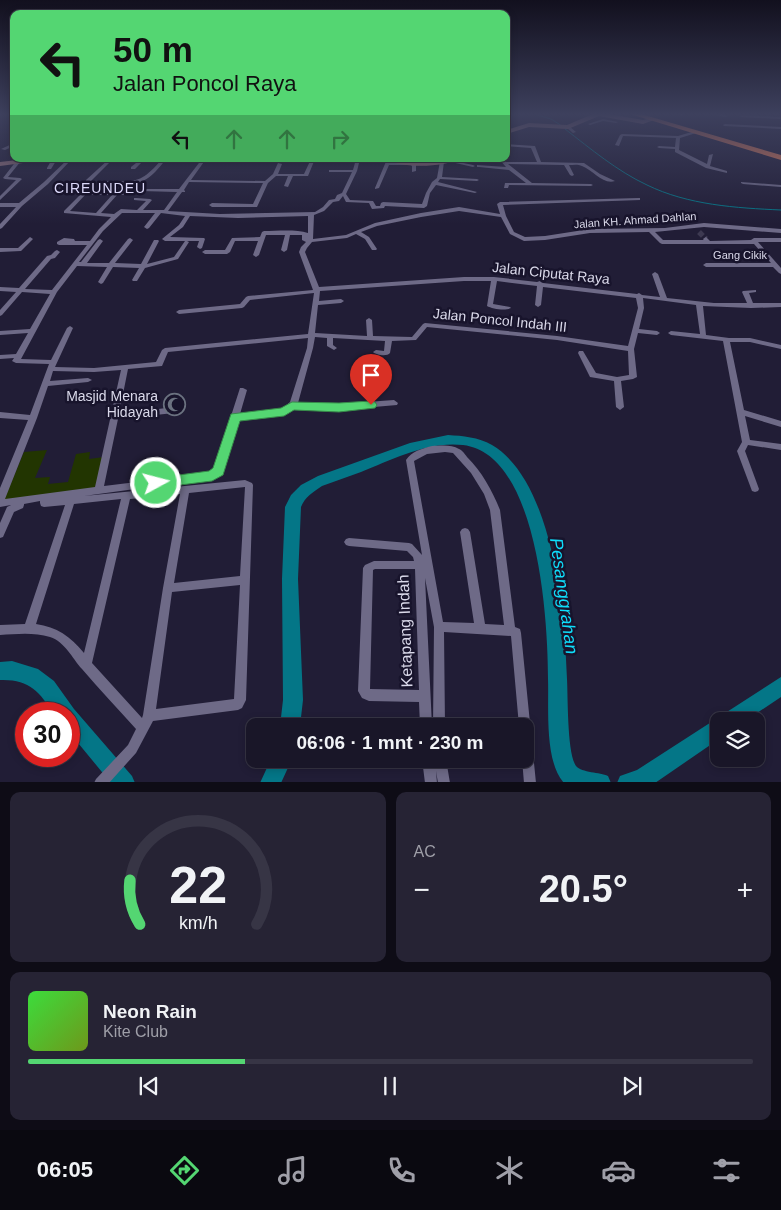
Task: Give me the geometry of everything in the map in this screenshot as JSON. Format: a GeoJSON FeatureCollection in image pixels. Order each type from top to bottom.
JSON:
{"type":"FeatureCollection","features":[{"type":"Feature","properties":{"kind":"highway"},"geometry":{"type":"LineString","coordinates":[[758,150],[781,157]]}},
{"type":"Feature","properties":{"kind":"highway"},"geometry":{"type":"LineString","coordinates":[[759,150],[781,157]]}},
{"type":"Feature","properties":{"kind":"street"},"geometry":{"type":"LineString","coordinates":[[534,150],[540,164]]}},
{"type":"Feature","properties":{"kind":"street"},"geometry":{"type":"LineString","coordinates":[[678,150],[708,166],[726,172]]}},
{"type":"Feature","properties":{"kind":"street"},"geometry":{"type":"LineString","coordinates":[[708,166],[711,155]]}},
{"type":"Feature","properties":{"kind":"street"},"geometry":{"type":"LineString","coordinates":[[0,164],[13,162]]}},
{"type":"Feature","properties":{"kind":"street"},"geometry":{"type":"LineString","coordinates":[[0,199],[20,179],[5,178],[18,162]]}},
{"type":"Feature","properties":{"kind":"street"},"geometry":{"type":"LineString","coordinates":[[49,168],[53,162]]}},
{"type":"Feature","properties":{"kind":"street"},"geometry":{"type":"LineString","coordinates":[[0,227],[20,205],[67,162]]}},
{"type":"Feature","properties":{"kind":"street"},"geometry":{"type":"LineString","coordinates":[[88,181],[108,162]]}},
{"type":"Feature","properties":{"kind":"street"},"geometry":{"type":"LineString","coordinates":[[133,168],[140,162]]}},
{"type":"Feature","properties":{"kind":"street"},"geometry":{"type":"LineString","coordinates":[[108,182],[141,182],[150,176],[162,162]]}},
{"type":"Feature","properties":{"kind":"street"},"geometry":{"type":"LineString","coordinates":[[147,227],[182,190],[202,162]]}},
{"type":"Feature","properties":{"kind":"street"},"geometry":{"type":"LineString","coordinates":[[275,175],[307,175],[312,162]]}},
{"type":"Feature","properties":{"kind":"street"},"geometry":{"type":"LineString","coordinates":[[18,359],[54,292],[90,243],[123,211],[253,217],[317,214],[329,206],[331,201],[337,200],[339,196],[344,194],[357,162]]}},
{"type":"Feature","properties":{"kind":"street"},"geometry":{"type":"LineString","coordinates":[[377,188],[387,162]]}},
{"type":"Feature","properties":{"kind":"street"},"geometry":{"type":"LineString","coordinates":[[395,162],[412,164],[414,171]]}},
{"type":"Feature","properties":{"kind":"street"},"geometry":{"type":"LineString","coordinates":[[344,194],[348,200],[371,202],[374,208],[381,208],[382,204],[424,206],[428,193],[439,178],[442,162],[397,162]]}},
{"type":"Feature","properties":{"kind":"street"},"geometry":{"type":"LineString","coordinates":[[461,162],[476,166],[510,169]]}},
{"type":"Feature","properties":{"kind":"street"},"geometry":{"type":"LineString","coordinates":[[212,205],[255,206],[266,182],[275,175],[280,164]]}},
{"type":"Feature","properties":{"kind":"street"},"geometry":{"type":"LineString","coordinates":[[506,164],[584,164],[598,175],[613,181]]}},
{"type":"Feature","properties":{"kind":"street"},"geometry":{"type":"LineString","coordinates":[[506,164],[531,184]]}},
{"type":"Feature","properties":{"kind":"street"},"geometry":{"type":"LineString","coordinates":[[566,164],[572,175]]}},
{"type":"Feature","properties":{"kind":"street"},"geometry":{"type":"LineString","coordinates":[[331,171],[355,171]]}},
{"type":"Feature","properties":{"kind":"street"},"geometry":{"type":"LineString","coordinates":[[286,186],[291,175]]}},
{"type":"Feature","properties":{"kind":"street"},"geometry":{"type":"LineString","coordinates":[[439,178],[477,180]]}},
{"type":"Feature","properties":{"kind":"street"},"geometry":{"type":"LineString","coordinates":[[189,181],[266,182]]}},
{"type":"Feature","properties":{"kind":"street"},"geometry":{"type":"LineString","coordinates":[[434,183],[475,192]]}},
{"type":"Feature","properties":{"kind":"street"},"geometry":{"type":"LineString","coordinates":[[743,183],[781,186]]}},
{"type":"Feature","properties":{"kind":"street"},"geometry":{"type":"LineString","coordinates":[[506,187],[507,184],[590,185]]}},
{"type":"Feature","properties":{"kind":"street"},"geometry":{"type":"LineString","coordinates":[[116,216],[66,212],[84,194],[134,194],[142,190],[182,190]]}},
{"type":"Feature","properties":{"kind":"street"},"geometry":{"type":"LineString","coordinates":[[97,215],[117,194]]}},
{"type":"Feature","properties":{"kind":"street"},"geometry":{"type":"LineString","coordinates":[[136,199],[150,200],[140,211]]}},
{"type":"Feature","properties":{"kind":"street","name":"Jalan KH. Ahmad Dahlan"},"geometry":{"type":"LineString","coordinates":[[638,199],[500,204],[502,214],[512,233],[524,239],[599,231],[651,231],[711,225],[781,231]]}},
{"type":"Feature","properties":{"kind":"street"},"geometry":{"type":"LineString","coordinates":[[0,204],[20,205]]}},
{"type":"Feature","properties":{"kind":"street"},"geometry":{"type":"LineString","coordinates":[[235,417],[284,412],[292,406],[310,348],[316,303],[317,290],[302,252],[310,241],[347,236],[387,221],[456,209],[502,214]]}},
{"type":"Feature","properties":{"kind":"street"},"geometry":{"type":"LineString","coordinates":[[310,241],[311,214]]}},
{"type":"Feature","properties":{"kind":"street"},"geometry":{"type":"LineString","coordinates":[[188,215],[180,226],[165,239],[202,239],[200,247]]}},
{"type":"Feature","properties":{"kind":"street"},"geometry":{"type":"LineString","coordinates":[[687,228],[699,232]]}},
{"type":"Feature","properties":{"kind":"street"},"geometry":{"type":"LineString","coordinates":[[651,231],[662,242],[781,240]]}},
{"type":"Feature","properties":{"kind":"street"},"geometry":{"type":"LineString","coordinates":[[284,250],[288,232]]}},
{"type":"Feature","properties":{"kind":"street"},"geometry":{"type":"LineString","coordinates":[[256,255],[263,234],[266,233],[305,232],[306,240],[310,241]]}},
{"type":"Feature","properties":{"kind":"street"},"geometry":{"type":"LineString","coordinates":[[356,232],[367,238],[374,249]]}},
{"type":"Feature","properties":{"kind":"street"},"geometry":{"type":"LineString","coordinates":[[0,250],[18,250],[30,239]]}},
{"type":"Feature","properties":{"kind":"street"},"geometry":{"type":"LineString","coordinates":[[205,252],[227,252],[234,240],[261,239]]}},
{"type":"Feature","properties":{"kind":"street"},"geometry":{"type":"LineString","coordinates":[[101,282],[130,240]]}},
{"type":"Feature","properties":{"kind":"street"},"geometry":{"type":"LineString","coordinates":[[83,264],[100,241]]}},
{"type":"Feature","properties":{"kind":"street"},"geometry":{"type":"LineString","coordinates":[[134,280],[156,241]]}},
{"type":"Feature","properties":{"kind":"street"},"geometry":{"type":"LineString","coordinates":[[754,241],[781,272]]}},
{"type":"Feature","properties":{"kind":"street"},"geometry":{"type":"LineString","coordinates":[[73,242],[90,243]]}},
{"type":"Feature","properties":{"kind":"street"},"geometry":{"type":"LineString","coordinates":[[75,264],[142,266],[158,264],[176,258],[186,242]]}},
{"type":"Feature","properties":{"kind":"street"},"geometry":{"type":"LineString","coordinates":[[0,314],[49,257]]}},
{"type":"Feature","properties":{"kind":"street","name":"Gang Cikik"},"geometry":{"type":"LineString","coordinates":[[706,265],[774,265]]}},
{"type":"Feature","properties":{"kind":"street"},"geometry":{"type":"LineString","coordinates":[[654,274],[664,298]]}},
{"type":"Feature","properties":{"kind":"street","name":"Jalan Ciputat Raya"},"geometry":{"type":"LineString","coordinates":[[180,312],[242,306],[248,298],[317,290],[455,279],[494,279],[540,283],[699,303],[751,306],[781,305]]}},
{"type":"Feature","properties":{"kind":"street"},"geometry":{"type":"LineString","coordinates":[[494,279],[490,306],[508,308]]}},
{"type":"Feature","properties":{"kind":"street"},"geometry":{"type":"LineString","coordinates":[[538,305],[540,283]]}},
{"type":"Feature","properties":{"kind":"street"},"geometry":{"type":"LineString","coordinates":[[0,288],[54,292]]}},
{"type":"Feature","properties":{"kind":"street"},"geometry":{"type":"LineString","coordinates":[[751,306],[746,292],[754,291]]}},
{"type":"Feature","properties":{"kind":"street"},"geometry":{"type":"LineString","coordinates":[[581,352],[593,375],[617,379],[632,377],[632,349],[641,308],[639,295]]}},
{"type":"Feature","properties":{"kind":"street"},"geometry":{"type":"LineString","coordinates":[[316,303],[342,301]]}},
{"type":"Feature","properties":{"kind":"street"},"geometry":{"type":"LineString","coordinates":[[699,303],[703,336]]}},
{"type":"Feature","properties":{"kind":"street"},"geometry":{"type":"LineString","coordinates":[[369,320],[370,338]]}},
{"type":"Feature","properties":{"kind":"street","name":"Jalan Poncol Indah III"},"geometry":{"type":"LineString","coordinates":[[125,367],[159,364],[165,350],[312,335],[414,339],[424,325],[538,336],[632,349]]}},
{"type":"Feature","properties":{"kind":"street"},"geometry":{"type":"LineString","coordinates":[[0,499],[52,365],[70,328]]}},
{"type":"Feature","properties":{"kind":"street"},"geometry":{"type":"LineString","coordinates":[[0,333],[33,331]]}},
{"type":"Feature","properties":{"kind":"street"},"geometry":{"type":"LineString","coordinates":[[636,331],[657,334]]}},
{"type":"Feature","properties":{"kind":"street"},"geometry":{"type":"LineString","coordinates":[[671,333],[721,337],[726,340],[750,340],[781,347]]}},
{"type":"Feature","properties":{"kind":"street"},"geometry":{"type":"LineString","coordinates":[[330,335],[330,346],[334,348]]}},
{"type":"Feature","properties":{"kind":"street"},"geometry":{"type":"LineString","coordinates":[[376,352],[387,352],[390,339]]}},
{"type":"Feature","properties":{"kind":"street"},"geometry":{"type":"LineString","coordinates":[[726,340],[746,442],[741,452],[755,489]]}},
{"type":"Feature","properties":{"kind":"street"},"geometry":{"type":"LineString","coordinates":[[0,357],[94,370],[125,367],[99,490]]}},
{"type":"Feature","properties":{"kind":"street"},"geometry":{"type":"LineString","coordinates":[[617,379],[620,407]]}},
{"type":"Feature","properties":{"kind":"street"},"geometry":{"type":"LineString","coordinates":[[46,384],[88,380]]}},
{"type":"Feature","properties":{"kind":"street"},"geometry":{"type":"LineString","coordinates":[[0,504],[212,476],[218,471],[242,390]]}},
{"type":"Feature","properties":{"kind":"street"},"geometry":{"type":"LineString","coordinates":[[292,406],[339,408],[394,403]]}},
{"type":"Feature","properties":{"kind":"street"},"geometry":{"type":"LineString","coordinates":[[115,417],[174,410]]}},
{"type":"Feature","properties":{"kind":"street"},"geometry":{"type":"LineString","coordinates":[[740,412],[781,424]]}},
{"type":"Feature","properties":{"kind":"street"},"geometry":{"type":"LineString","coordinates":[[0,415],[33,418]]}},
{"type":"Feature","properties":{"kind":"street"},"geometry":{"type":"LineString","coordinates":[[746,442],[781,447]]}},
{"type":"Feature","properties":{"kind":"street"},"geometry":{"type":"LineString","coordinates":[[439,718],[438,627],[410,460],[414,454],[438,448],[456,451],[479,477],[490,496],[495,510],[510,630]]}},
{"type":"Feature","properties":{"kind":"street"},"geometry":{"type":"LineString","coordinates":[[0,534],[12,507],[245,483],[249,486],[241,696],[238,704],[149,716]]}},
{"type":"Feature","properties":{"kind":"street"},"geometry":{"type":"LineString","coordinates":[[100,782],[126,758],[149,716],[185,490]]}},
{"type":"Feature","properties":{"kind":"street"},"geometry":{"type":"LineString","coordinates":[[86,666],[126,496]]}},
{"type":"Feature","properties":{"kind":"street"},"geometry":{"type":"LineString","coordinates":[[29,629],[71,500]]}},
{"type":"Feature","properties":{"kind":"street"},"geometry":{"type":"LineString","coordinates":[[465,532],[480,628]]}},
{"type":"Feature","properties":{"kind":"street","name":"Ketapang Indah"},"geometry":{"type":"LineString","coordinates":[[348,542],[409,547],[417,555],[420,566],[425,718]]}},
{"type":"Feature","properties":{"kind":"street","name":"Ketapang Indah"},"geometry":{"type":"LineString","coordinates":[[420,566],[374,565],[368,568],[364,691],[369,695],[424,696]]}},
{"type":"Feature","properties":{"kind":"street"},"geometry":{"type":"LineString","coordinates":[[168,588],[245,580]]}},
{"type":"Feature","properties":{"kind":"street"},"geometry":{"type":"LineString","coordinates":[[438,627],[510,630],[516,633],[524,718]]}},
{"type":"Feature","properties":{"kind":"street"},"geometry":{"type":"LineString","coordinates":[[0,630],[29,629],[50,632],[59,636],[78,654],[86,666],[144,728]]}},
{"type":"Feature","properties":{"kind":"street"},"geometry":{"type":"LineString","coordinates":[[429,768],[431,782]]}},
{"type":"Feature","properties":{"kind":"street"},"geometry":{"type":"LineString","coordinates":[[442,768],[444,782]]}},
{"type":"Feature","properties":{"kind":"street"},"geometry":{"type":"LineString","coordinates":[[529,768],[530,782]]}},
{"type":"Feature","properties":{"kind":"green space"},"geometry":{"type":"Polygon","coordinates":[[[47,450],[35,478],[50,477],[48,484],[68,482],[76,454],[90,452],[89,459],[104,457],[94,492],[4,500],[24,452],[47,450]]]}},
{"type":"Feature","properties":{"kind":"waterway"},"geometry":{"type":"LineString","coordinates":[[593,150],[625,173],[663,192],[712,204],[781,210]]}},
{"type":"Feature","properties":{"kind":"waterway","name":"Pesanggrahan"},"geometry":{"type":"LineString","coordinates":[[291,718],[293,700],[290,579],[293,507],[300,495],[317,482],[415,446],[448,440],[478,444],[500,458],[507,465],[518,480],[533,513],[544,555],[554,620],[560,737],[565,765],[569,773],[575,778],[595,782]]}},
{"type":"Feature","properties":{"kind":"waterway","name":"Pesanggrahan"},"geometry":{"type":"LineString","coordinates":[[0,671],[23,672],[32,676],[47,688],[57,702]]}},
{"type":"Feature","properties":{"kind":"waterway","name":"Pesanggrahan"},"geometry":{"type":"LineString","coordinates":[[742,712],[781,686]]}},
{"type":"Feature","properties":{"kind":"waterway","name":"Pesanggrahan"},"geometry":{"type":"LineString","coordinates":[[80,730],[124,782]]}},
{"type":"Feature","properties":{"kind":"waterway","name":"Pesanggrahan"},"geometry":{"type":"LineString","coordinates":[[631,782],[642,779],[710,733]]}},
{"type":"Feature","properties":{"kind":"waterway","name":"Pesanggrahan"},"geometry":{"type":"LineString","coordinates":[[270,782],[278,768]]}},
{"type":"Feature","properties":{"kind":"tunnel"},"geometry":{"type":"LineString","coordinates":[[699,232],[706,239]]}},
{"type":"Feature","properties":{"kind":"place","name":"Masjid Menara Hidayah"},"geometry":{"type":"Point","coordinates":[174,404]}},
{"type":"Feature","properties":{"kind":"district","name":"CIREUNDEU"},"geometry":{"type":"Point","coordinates":[100,188]}},
{"type":"Feature","properties":{"kind":"route"},"geometry":{"type":"LineString","coordinates":[[156,483],[212,476],[218,471],[235,417],[284,412],[292,406],[339,408],[371,405]]}}]}
